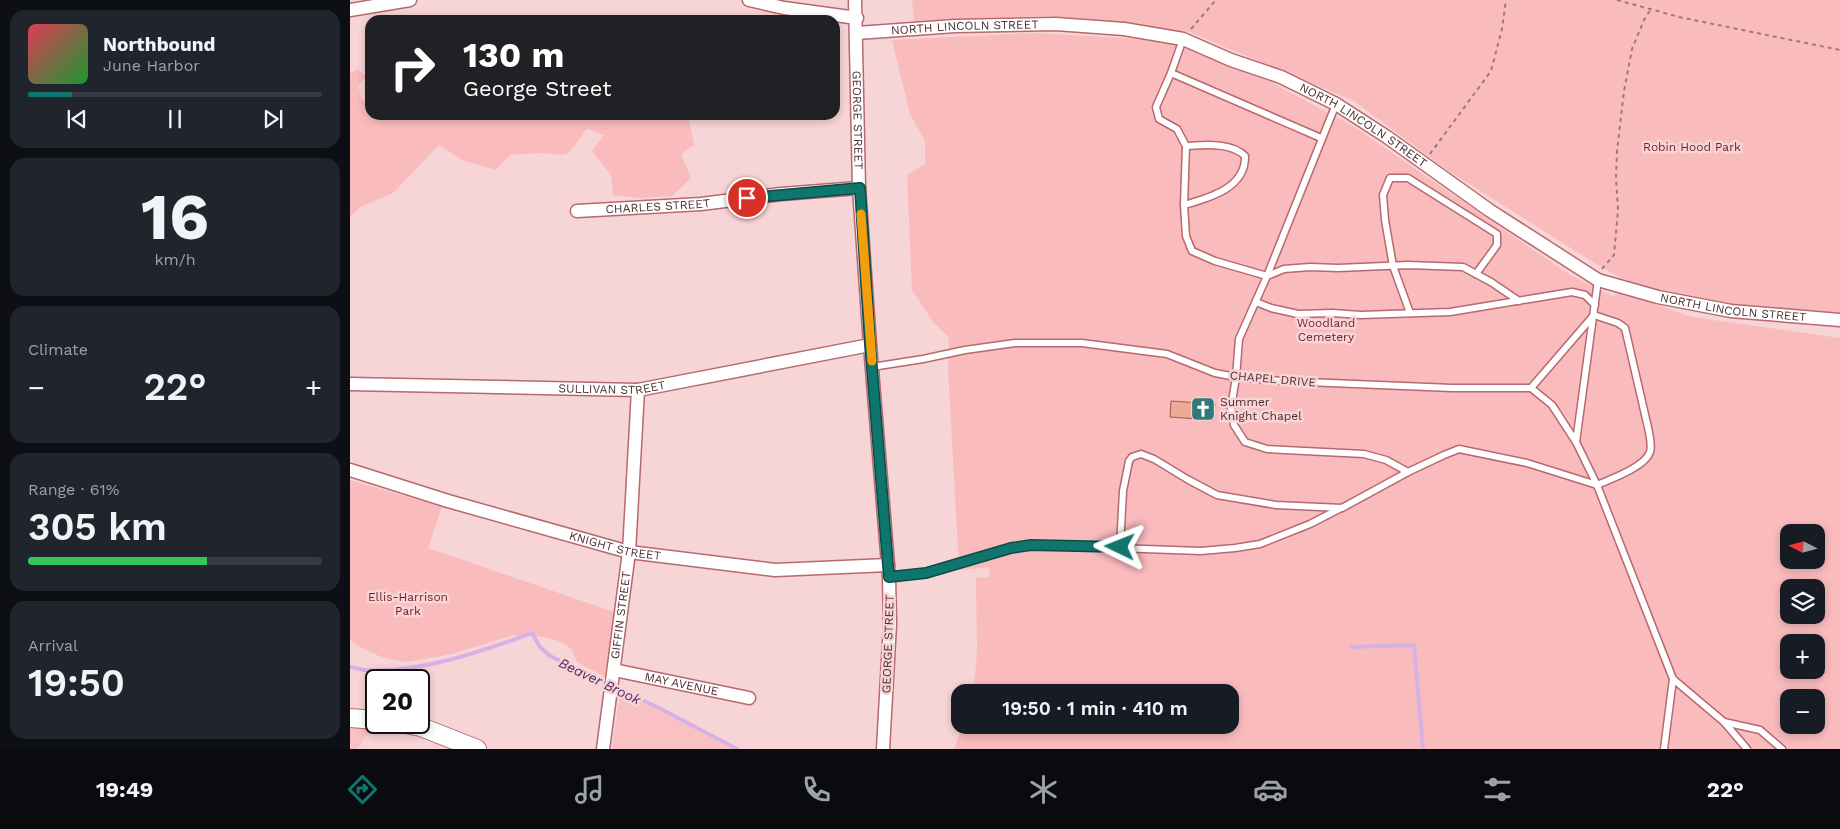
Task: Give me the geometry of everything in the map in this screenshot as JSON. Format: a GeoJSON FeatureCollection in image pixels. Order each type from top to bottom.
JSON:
{"type":"FeatureCollection","features":[{"type":"Feature","properties":{"kind":"main road"},"geometry":{"type":"LineString","coordinates":[[350,718],[365,719]]}},
{"type":"Feature","properties":{"kind":"main road"},"geometry":{"type":"LineString","coordinates":[[430,731],[477,749]]}},
{"type":"Feature","properties":{"kind":"street"},"geometry":{"type":"LineString","coordinates":[[350,10],[410,0]]}},
{"type":"Feature","properties":{"kind":"street"},"geometry":{"type":"LineString","coordinates":[[749,0],[784,8],[834,15]]}},
{"type":"Feature","properties":{"kind":"street","name":"GEORGE STREET"},"geometry":{"type":"LineString","coordinates":[[855,0],[860,188],[870,344],[889,571],[890,624],[883,749]]}},
{"type":"Feature","properties":{"kind":"street"},"geometry":{"type":"LineString","coordinates":[[840,16],[856,18]]}},
{"type":"Feature","properties":{"kind":"street","name":"NORTH LINCOLN STREET"},"geometry":{"type":"LineString","coordinates":[[857,33],[955,26],[1056,24],[1124,29],[1182,39],[1282,78],[1336,104],[1387,137],[1489,210],[1598,280],[1658,296],[1731,310],[1840,320]]}},
{"type":"Feature","properties":{"kind":"street","name":"CHARLES STREET"},"geometry":{"type":"LineString","coordinates":[[577,211],[701,204],[781,194],[860,188]]}},
{"type":"Feature","properties":{"kind":"street","name":"SULLIVAN STREET"},"geometry":{"type":"LineString","coordinates":[[350,384],[638,390],[870,344]]}},
{"type":"Feature","properties":{"kind":"street","name":"GIFFIN STREET"},"geometry":{"type":"LineString","coordinates":[[603,749],[629,552],[638,390]]}},
{"type":"Feature","properties":{"kind":"street","name":"KNIGHT STREET"},"geometry":{"type":"LineString","coordinates":[[350,470],[448,501],[629,552],[774,570],[889,571]]}},
{"type":"Feature","properties":{"kind":"street","name":"MAY AVENUE"},"geometry":{"type":"LineString","coordinates":[[613,674],[749,698]]}},
{"type":"Feature","properties":{"kind":"lane"},"geometry":{"type":"LineString","coordinates":[[1182,39],[1171,72],[1156,107],[1159,119],[1177,129],[1186,146],[1184,205],[1186,236],[1192,251],[1214,261],[1267,276],[1284,269],[1310,267],[1463,267],[1492,282],[1519,301]]}},
{"type":"Feature","properties":{"kind":"lane"},"geometry":{"type":"LineString","coordinates":[[1171,72],[1321,138]]}},
{"type":"Feature","properties":{"kind":"lane"},"geometry":{"type":"LineString","coordinates":[[1336,104],[1267,276],[1239,339],[1231,408],[1234,425],[1244,442],[1267,449],[1364,454],[1386,460],[1408,472]]}},
{"type":"Feature","properties":{"kind":"lane"},"geometry":{"type":"LineString","coordinates":[[1184,205],[1210,198],[1231,185],[1241,177],[1245,166],[1245,156],[1238,149],[1206,145],[1186,146]]}},
{"type":"Feature","properties":{"kind":"lane"},"geometry":{"type":"LineString","coordinates":[[1410,313],[1393,266],[1385,220],[1383,195],[1390,178],[1408,178],[1497,234],[1497,245],[1476,274]]}},
{"type":"Feature","properties":{"kind":"lane"},"geometry":{"type":"LineString","coordinates":[[1576,442],[1598,280]]}},
{"type":"Feature","properties":{"kind":"lane"},"geometry":{"type":"LineString","coordinates":[[1256,302],[1271,308],[1298,314],[1332,313],[1361,316],[1450,312],[1572,292],[1585,295],[1595,305]]}},
{"type":"Feature","properties":{"kind":"lane"},"geometry":{"type":"LineString","coordinates":[[1594,314],[1531,388],[1552,405],[1576,442],[1597,485],[1673,679],[1724,722],[1747,749]]}},
{"type":"Feature","properties":{"kind":"lane"},"geometry":{"type":"LineString","coordinates":[[889,571],[926,573],[1011,548],[1031,545],[1201,551],[1260,544],[1310,524],[1408,472],[1459,449],[1527,463],[1597,485],[1645,461],[1650,453],[1651,445],[1625,328],[1618,323],[1594,314]]}},
{"type":"Feature","properties":{"kind":"lane","name":"CHAPEL DRIVE"},"geometry":{"type":"LineString","coordinates":[[872,367],[1015,343],[1082,343],[1167,354],[1215,373],[1236,377],[1282,381],[1452,388],[1531,388]]}},
{"type":"Feature","properties":{"kind":"lane"},"geometry":{"type":"LineString","coordinates":[[1120,547],[1123,491],[1129,461],[1141,454],[1154,459],[1217,495],[1276,505],[1342,508]]}},
{"type":"Feature","properties":{"kind":"lane"},"geometry":{"type":"LineString","coordinates":[[1664,749],[1673,679]]}},
{"type":"Feature","properties":{"kind":"lane"},"geometry":{"type":"LineString","coordinates":[[1724,722],[1760,730],[1782,749]]}},
{"type":"Feature","properties":{"kind":"path"},"geometry":{"type":"LineString","coordinates":[[1182,39],[1214,1],[1218,0]]}},
{"type":"Feature","properties":{"kind":"path"},"geometry":{"type":"LineString","coordinates":[[1421,162],[1436,146],[1491,71],[1502,29],[1506,0]]}},
{"type":"Feature","properties":{"kind":"path"},"geometry":{"type":"LineString","coordinates":[[1618,0],[1679,17],[1840,50]]}},
{"type":"Feature","properties":{"kind":"path"},"geometry":{"type":"LineString","coordinates":[[1598,280],[1602,269],[1614,255],[1618,210],[1617,151],[1624,91],[1632,49],[1644,20],[1651,9]]}},
{"type":"Feature","properties":{"kind":"shaded area"},"geometry":{"type":"Polygon","coordinates":[[[620,693],[657,709],[732,749],[612,749],[620,693]]]}},
{"type":"Feature","properties":{"kind":"shaded area"},"geometry":{"type":"Polygon","coordinates":[[[350,724],[365,725],[365,734],[369,734],[358,749],[350,749],[350,724]]]}},
{"type":"Feature","properties":{"kind":"green space","name":"Robin Hood Park"},"geometry":{"type":"Polygon","coordinates":[[[912,0],[1840,0],[1840,323],[1732,307],[1652,290],[1623,279],[1444,168],[1354,101],[1189,32],[1048,16],[914,21],[912,0]]]}},
{"type":"Feature","properties":{"kind":"green space","name":"Woodland Cemetery"},"geometry":{"type":"Polygon","coordinates":[[[1033,33],[1125,38],[1182,44],[1265,79],[1353,126],[1570,275],[1613,296],[1618,294],[1638,298],[1692,317],[1840,338],[1840,749],[954,749],[960,734],[1239,734],[1239,684],[975,684],[977,650],[976,578],[990,577],[989,567],[959,570],[948,367],[949,337],[934,323],[912,290],[907,175],[925,164],[925,141],[910,114],[892,40],[1033,33]]]}},
{"type":"Feature","properties":{"kind":"green space"},"geometry":{"type":"Polygon","coordinates":[[[358,69],[365,76],[358,86],[365,102],[365,120],[689,120],[694,145],[681,154],[691,178],[672,196],[640,198],[613,195],[611,175],[592,151],[604,135],[587,129],[569,153],[563,155],[542,153],[510,155],[496,170],[462,160],[439,145],[393,193],[360,207],[350,217],[350,73],[358,69]]]}},
{"type":"Feature","properties":{"kind":"green space","name":"Ellis-Harrison Park"},"geometry":{"type":"Polygon","coordinates":[[[350,480],[442,507],[428,548],[614,612],[605,677],[577,662],[572,650],[567,645],[544,637],[514,635],[452,654],[407,662],[388,659],[356,645],[350,640],[350,480]]]}},
{"type":"Feature","properties":{"kind":"building"},"geometry":{"type":"Polygon","coordinates":[[[1171,401],[1215,404],[1213,420],[1170,417],[1171,401]]]}},
{"type":"Feature","properties":{"kind":"waterway","name":"Beaver Brook"},"geometry":{"type":"LineString","coordinates":[[350,667],[373,671],[434,664],[493,647],[532,633],[540,647],[550,656],[659,708],[737,749]]}},
{"type":"Feature","properties":{"kind":"waterway"},"geometry":{"type":"LineString","coordinates":[[1351,647],[1414,645],[1423,749]]}},
{"type":"Feature","properties":{"kind":"slow traffic"},"geometry":{"type":"LineString","coordinates":[[861,214],[872,361]]}},
{"type":"Feature","properties":{"kind":"place","name":"Summer Knight Chapel"},"geometry":{"type":"Point","coordinates":[1203,409]}},
{"type":"Feature","properties":{"kind":"route"},"geometry":{"type":"LineString","coordinates":[[747,198],[860,188],[870,344],[889,577],[926,573],[1011,548],[1031,545],[1120,547]]}}]}
